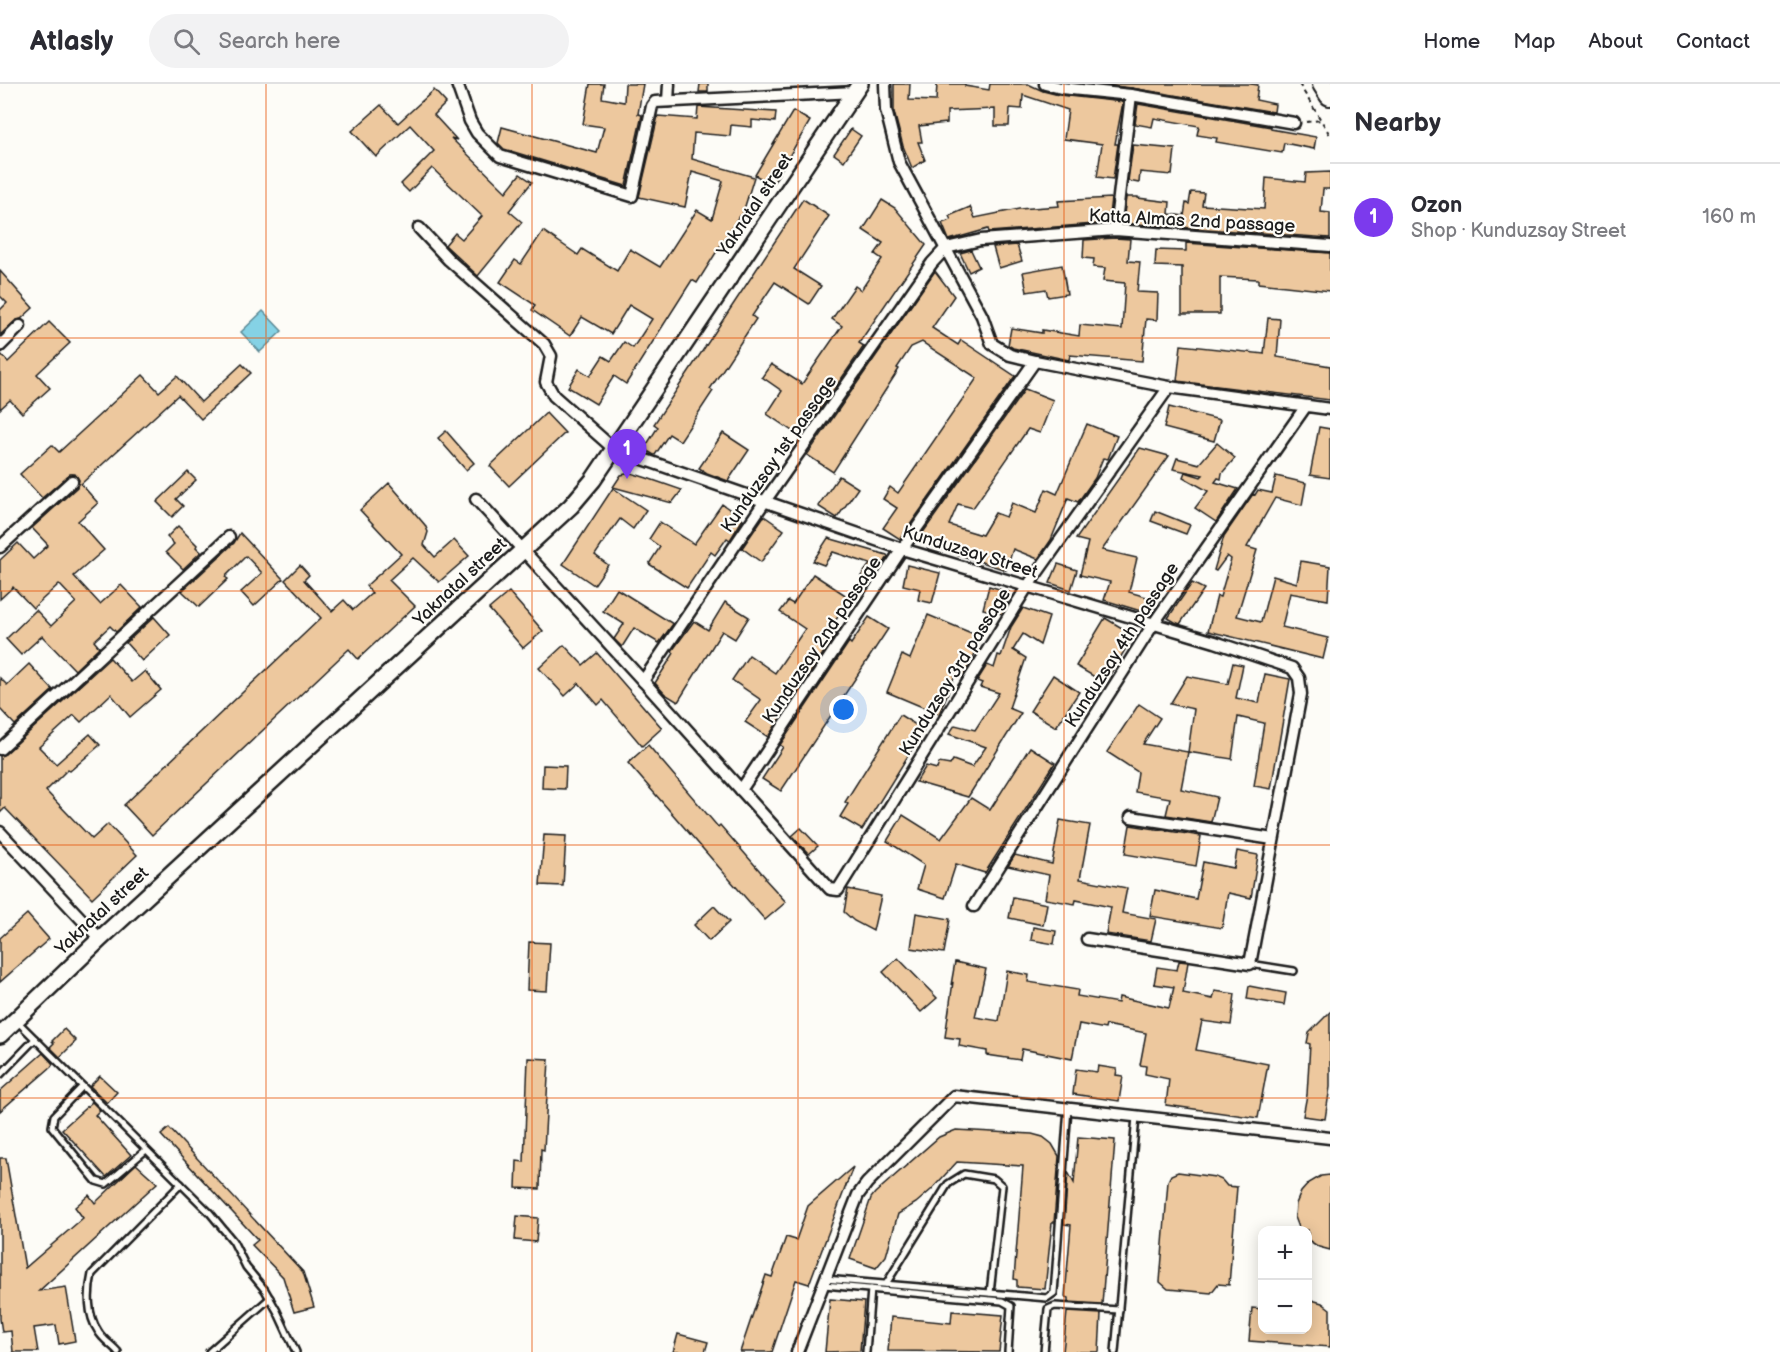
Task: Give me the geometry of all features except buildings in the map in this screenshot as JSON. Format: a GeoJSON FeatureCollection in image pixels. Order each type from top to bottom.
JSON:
{"type":"FeatureCollection","features":[{"type":"Feature","properties":{"kind":"highway"},"geometry":{"type":"LineString","coordinates":[[1323,84],[1330,95]]}},
{"type":"Feature","properties":{"kind":"street"},"geometry":{"type":"LineString","coordinates":[[457,84],[470,121],[477,133],[500,156],[632,196],[652,105],[655,102],[857,88]]}},
{"type":"Feature","properties":{"kind":"street"},"geometry":{"type":"LineString","coordinates":[[668,101],[669,84]]}},
{"type":"Feature","properties":{"kind":"street"},"geometry":{"type":"LineString","coordinates":[[885,84],[886,110],[899,162],[982,316],[992,344],[1010,355],[1169,387],[1330,408]]}},
{"type":"Feature","properties":{"kind":"street"},"geometry":{"type":"LineString","coordinates":[[1045,84],[1061,88],[1131,94],[1294,123]]}},
{"type":"Feature","properties":{"kind":"street","name":"Yakлatal street"},"geometry":{"type":"LineString","coordinates":[[0,1035],[100,939],[571,506],[593,480],[857,88]]}},
{"type":"Feature","properties":{"kind":"street"},"geometry":{"type":"LineString","coordinates":[[1115,230],[1131,94]]}},
{"type":"Feature","properties":{"kind":"street"},"geometry":{"type":"LineString","coordinates":[[419,228],[449,260],[544,344],[551,356],[546,382],[554,396],[614,448]]}},
{"type":"Feature","properties":{"kind":"street","name":"Katta Almas 2nd passage"},"geometry":{"type":"LineString","coordinates":[[946,248],[981,240],[1115,230],[1330,246]]}},
{"type":"Feature","properties":{"kind":"street","name":"Kunduzsay 1st passage"},"geometry":{"type":"LineString","coordinates":[[643,681],[765,501],[932,263],[946,248]]}},
{"type":"Feature","properties":{"kind":"street"},"geometry":{"type":"LineString","coordinates":[[0,346],[20,326]]}},
{"type":"Feature","properties":{"kind":"street","name":"Kunduzsay 2nd passage"},"geometry":{"type":"LineString","coordinates":[[741,790],[902,549],[1035,361]]}},
{"type":"Feature","properties":{"kind":"street","name":"Kunduzsay 3rd passage"},"geometry":{"type":"LineString","coordinates":[[741,790],[830,889],[838,890],[1027,587],[1169,387]]}},
{"type":"Feature","properties":{"kind":"street","name":"Kunduzsay 4th passage"},"geometry":{"type":"LineString","coordinates":[[974,906],[1154,623],[1306,406]]}},
{"type":"Feature","properties":{"kind":"street","name":"Kunduzsay Street"},"geometry":{"type":"LineString","coordinates":[[614,448],[902,549],[1154,623],[1292,668],[1299,678],[1301,694],[1273,839]]}},
{"type":"Feature","properties":{"kind":"street"},"geometry":{"type":"LineString","coordinates":[[0,547],[72,481]]}},
{"type":"Feature","properties":{"kind":"street"},"geometry":{"type":"LineString","coordinates":[[476,500],[741,790]]}},
{"type":"Feature","properties":{"kind":"street"},"geometry":{"type":"LineString","coordinates":[[0,749],[229,537]]}},
{"type":"Feature","properties":{"kind":"street"},"geometry":{"type":"LineString","coordinates":[[1087,939],[1250,964],[1273,839],[1131,817]]}},
{"type":"Feature","properties":{"kind":"street"},"geometry":{"type":"LineString","coordinates":[[0,832],[100,939]]}},
{"type":"Feature","properties":{"kind":"street"},"geometry":{"type":"LineString","coordinates":[[797,1352],[858,1195],[867,1183],[954,1096],[1330,1138]]}},
{"type":"Feature","properties":{"kind":"lane"},"geometry":{"type":"LineString","coordinates":[[1250,964],[1294,971]]}},
{"type":"Feature","properties":{"kind":"lane"},"geometry":{"type":"LineString","coordinates":[[16,1019],[181,1184],[233,1241],[246,1267],[270,1298],[296,1352]]}},
{"type":"Feature","properties":{"kind":"lane"},"geometry":{"type":"LineString","coordinates":[[0,1076],[35,1039]]}},
{"type":"Feature","properties":{"kind":"lane"},"geometry":{"type":"LineString","coordinates":[[82,1086],[54,1116],[52,1127],[96,1181],[106,1184],[146,1150]]}},
{"type":"Feature","properties":{"kind":"lane"},"geometry":{"type":"LineString","coordinates":[[824,1282],[885,1284],[1047,1298],[1054,1293],[1068,1108]]}},
{"type":"Feature","properties":{"kind":"lane"},"geometry":{"type":"LineString","coordinates":[[1115,1352],[1137,1116]]}},
{"type":"Feature","properties":{"kind":"lane"},"geometry":{"type":"LineString","coordinates":[[885,1284],[948,1184],[964,1174],[994,1179],[1002,1186],[990,1293]]}},
{"type":"Feature","properties":{"kind":"lane"},"geometry":{"type":"LineString","coordinates":[[118,1352],[97,1330],[90,1309],[89,1285],[92,1274],[181,1184]]}},
{"type":"Feature","properties":{"kind":"lane"},"geometry":{"type":"LineString","coordinates":[[824,1282],[871,1289],[1002,1301],[1011,1306],[1008,1352]]}},
{"type":"Feature","properties":{"kind":"lane"},"geometry":{"type":"LineString","coordinates":[[866,1352],[871,1289]]}},
{"type":"Feature","properties":{"kind":"lane"},"geometry":{"type":"LineString","coordinates":[[209,1352],[270,1298]]}},
{"type":"Feature","properties":{"kind":"lane"},"geometry":{"type":"LineString","coordinates":[[1044,1352],[1048,1309],[1055,1306],[1119,1310]]}},
{"type":"Feature","properties":{"kind":"path"},"geometry":{"type":"LineString","coordinates":[[1299,84],[1330,135]]}},
{"type":"Feature","properties":{"kind":"path"},"geometry":{"type":"LineString","coordinates":[[1294,123],[1321,120]]}},
{"type":"Feature","properties":{"kind":"water"},"geometry":{"type":"Polygon","coordinates":[[[263,311],[282,331],[260,352],[241,332],[263,311]]]}},
{"type":"Feature","properties":{"kind":"place","name":"Ozon"},"geometry":{"type":"Point","coordinates":[627,479]}}]}
